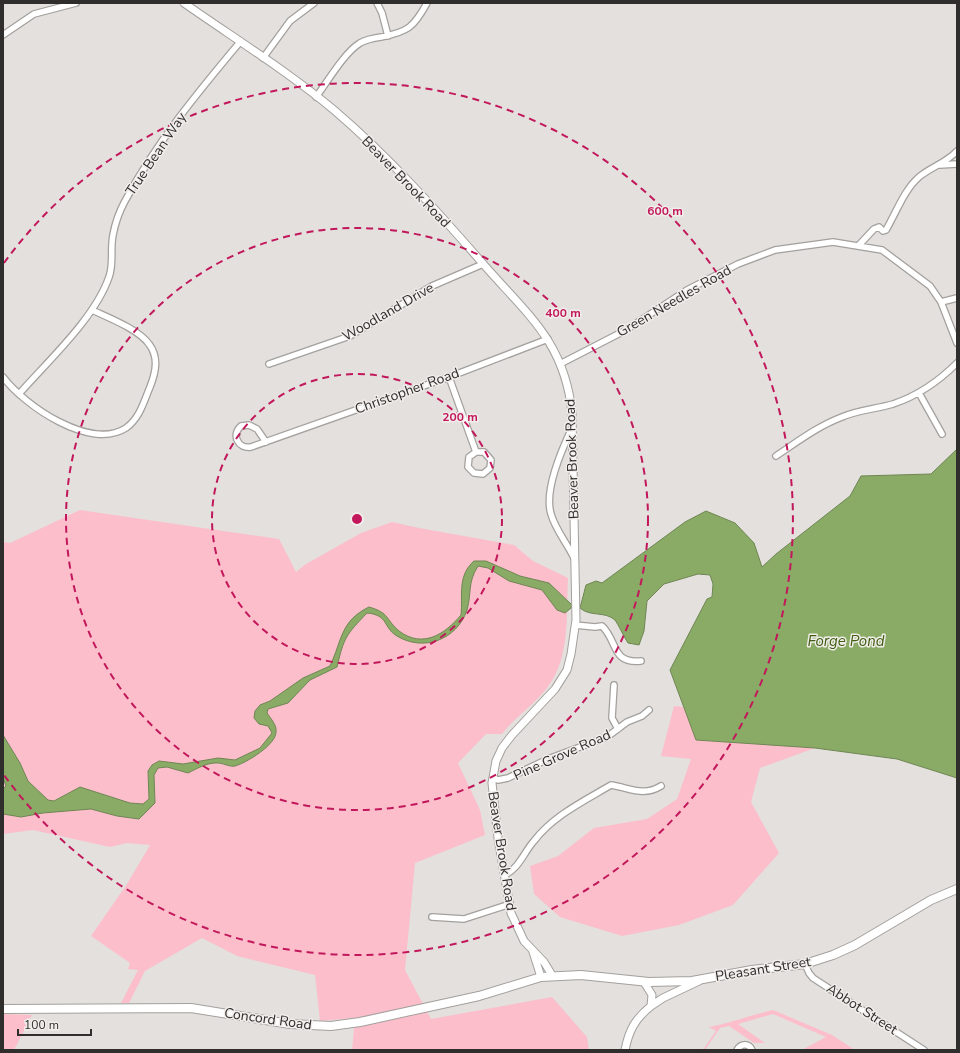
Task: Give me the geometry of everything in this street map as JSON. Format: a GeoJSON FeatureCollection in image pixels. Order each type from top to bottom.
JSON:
{"type":"FeatureCollection","features":[{"type":"Feature","properties":{"kind":"main road","name":"Pleasant Street"},"geometry":{"type":"LineString","coordinates":[[552,975],[581,975],[644,982],[671,982],[703,979],[752,970],[805,964],[855,945],[909,913],[957,888]]}},
{"type":"Feature","properties":{"kind":"main road","name":"Concord Road"},"geometry":{"type":"LineString","coordinates":[[3,1009],[191,1008],[290,1024],[331,1026],[360,1022],[479,996],[552,975]]}},
{"type":"Feature","properties":{"kind":"street"},"geometry":{"type":"LineString","coordinates":[[3,35],[34,14],[76,3]]}},
{"type":"Feature","properties":{"kind":"street","name":"Beaver Brook Road"},"geometry":{"type":"LineString","coordinates":[[184,3],[316,97],[340,116],[387,159],[527,311],[548,339],[560,364],[570,397],[572,428],[576,623],[571,654],[564,676],[550,697],[512,735],[502,748],[496,761],[493,778],[493,805],[504,875],[515,924],[524,941],[549,968],[552,975]]}},
{"type":"Feature","properties":{"kind":"street"},"geometry":{"type":"LineString","coordinates":[[263,58],[290,21],[314,3]]}},
{"type":"Feature","properties":{"kind":"street"},"geometry":{"type":"LineString","coordinates":[[377,3],[382,13],[388,36]]}},
{"type":"Feature","properties":{"kind":"street"},"geometry":{"type":"LineString","coordinates":[[316,97],[355,47],[364,41],[403,32],[411,27],[420,16],[427,3]]}},
{"type":"Feature","properties":{"kind":"street","name":"True Bean Way"},"geometry":{"type":"LineString","coordinates":[[19,394],[92,310],[106,287],[110,275],[113,236],[124,202],[158,146],[197,94],[240,42]]}},
{"type":"Feature","properties":{"kind":"street"},"geometry":{"type":"LineString","coordinates":[[859,245],[874,228],[879,227],[886,230],[911,185],[926,171],[938,166],[952,157],[957,151]]}},
{"type":"Feature","properties":{"kind":"street"},"geometry":{"type":"LineString","coordinates":[[938,166],[957,164]]}},
{"type":"Feature","properties":{"kind":"street","name":"Green Needles Road"},"geometry":{"type":"LineString","coordinates":[[560,364],[626,330],[698,284],[749,259],[775,250],[833,242],[859,245],[882,250],[930,286],[941,302],[957,343]]}},
{"type":"Feature","properties":{"kind":"street","name":"Woodland Drive"},"geometry":{"type":"LineString","coordinates":[[268,364],[350,336],[432,286],[483,264]]}},
{"type":"Feature","properties":{"kind":"street"},"geometry":{"type":"LineString","coordinates":[[941,302],[957,298]]}},
{"type":"Feature","properties":{"kind":"street"},"geometry":{"type":"LineString","coordinates":[[3,377],[19,394],[52,418],[69,426],[88,432],[115,433],[125,428],[134,421],[140,412],[155,373],[156,361],[153,350],[146,340],[137,333],[92,310]]}},
{"type":"Feature","properties":{"kind":"street","name":"Christopher Road"},"geometry":{"type":"LineString","coordinates":[[266,442],[257,429],[249,425],[241,426],[236,434],[237,442],[245,447],[266,442],[449,377],[548,339]]}},
{"type":"Feature","properties":{"kind":"street"},"geometry":{"type":"LineString","coordinates":[[776,456],[823,425],[841,417],[856,412],[893,404],[919,393],[948,373],[957,363]]}},
{"type":"Feature","properties":{"kind":"street"},"geometry":{"type":"LineString","coordinates":[[449,377],[476,452]]}},
{"type":"Feature","properties":{"kind":"street"},"geometry":{"type":"LineString","coordinates":[[919,393],[942,434]]}},
{"type":"Feature","properties":{"kind":"street"},"geometry":{"type":"LineString","coordinates":[[572,428],[557,465],[550,494],[549,507],[556,524],[575,560]]}},
{"type":"Feature","properties":{"kind":"street"},"geometry":{"type":"LineString","coordinates":[[476,452],[486,453],[491,460],[490,468],[483,474],[474,473],[468,466],[469,458],[476,452]]}},
{"type":"Feature","properties":{"kind":"street"},"geometry":{"type":"LineString","coordinates":[[576,623],[595,627],[602,626],[607,630],[615,650],[619,655],[630,661],[641,661]]}},
{"type":"Feature","properties":{"kind":"street"},"geometry":{"type":"LineString","coordinates":[[614,685],[612,718],[618,729]]}},
{"type":"Feature","properties":{"kind":"street","name":"Pine Grove Road"},"geometry":{"type":"LineString","coordinates":[[493,778],[498,780],[508,778],[548,760],[608,737],[627,722],[642,716],[649,710]]}},
{"type":"Feature","properties":{"kind":"street"},"geometry":{"type":"LineString","coordinates":[[504,875],[516,868],[533,841],[543,830],[611,785],[641,792],[652,791],[661,786]]}},
{"type":"Feature","properties":{"kind":"street"},"geometry":{"type":"LineString","coordinates":[[432,917],[464,919],[510,904]]}},
{"type":"Feature","properties":{"kind":"street","name":"Beaver Brook Road"},"geometry":{"type":"LineString","coordinates":[[532,950],[541,977]]}},
{"type":"Feature","properties":{"kind":"street","name":"Abbot Street"},"geometry":{"type":"LineString","coordinates":[[805,964],[809,973],[814,978],[924,1050]]}},
{"type":"Feature","properties":{"kind":"street"},"geometry":{"type":"LineString","coordinates":[[625,1050],[631,1027],[635,1021],[651,1006],[703,979]]}},
{"type":"Feature","properties":{"kind":"street"},"geometry":{"type":"LineString","coordinates":[[644,982],[652,995],[651,1006]]}},
{"type":"Feature","properties":{"kind":"street"},"geometry":{"type":"LineString","coordinates":[[737,1050],[740,1046],[745,1044],[752,1050]]}},
{"type":"Feature","properties":{"kind":"shaded area"},"geometry":{"type":"Polygon","coordinates":[[[80,510],[279,539],[296,572],[306,564],[361,533],[392,522],[514,545],[533,561],[568,578],[566,635],[564,649],[555,676],[542,694],[502,734],[486,734],[458,763],[480,810],[485,835],[415,863],[405,970],[431,1019],[552,997],[587,1037],[589,1050],[352,1050],[355,1018],[320,1021],[315,975],[237,956],[202,938],[145,971],[129,1003],[121,1003],[138,970],[128,969],[130,963],[91,936],[127,884],[150,845],[127,843],[110,847],[33,830],[3,834],[3,542],[10,543],[80,510]]]}},
{"type":"Feature","properties":{"kind":"shaded area"},"geometry":{"type":"Polygon","coordinates":[[[674,706],[684,707],[696,740],[815,748],[760,768],[751,802],[779,853],[733,905],[679,925],[622,936],[560,917],[534,894],[530,866],[558,856],[594,828],[647,819],[677,799],[691,759],[661,756],[674,706]]]}},
{"type":"Feature","properties":{"kind":"shaded area"},"geometry":{"type":"Polygon","coordinates":[[[773,1010],[832,1035],[855,1050],[802,1050],[826,1037],[773,1014],[738,1024],[765,1043],[754,1043],[729,1026],[720,1028],[705,1050],[703,1050],[716,1031],[709,1027],[773,1010]]]}},
{"type":"Feature","properties":{"kind":"shaded area"},"geometry":{"type":"Polygon","coordinates":[[[3,1014],[32,1015],[14,1050],[3,1050],[3,1014]]]}},
{"type":"Feature","properties":{"kind":"water","name":"Forge Pond"},"geometry":{"type":"Polygon","coordinates":[[[957,449],[957,778],[897,759],[815,748],[696,740],[670,670],[707,599],[712,597],[713,584],[710,575],[698,574],[664,584],[647,601],[644,631],[639,645],[628,643],[615,620],[611,617],[584,611],[580,608],[586,585],[596,581],[602,583],[685,522],[706,511],[735,523],[754,543],[762,567],[776,554],[850,496],[861,476],[931,474],[957,449]]]}},
{"type":"Feature","properties":{"kind":"water"},"geometry":{"type":"Polygon","coordinates":[[[474,561],[486,561],[520,576],[549,583],[572,605],[571,608],[565,613],[557,610],[542,590],[509,581],[488,568],[478,566],[472,578],[467,610],[456,629],[447,636],[428,643],[407,641],[393,633],[379,616],[367,613],[354,626],[347,637],[337,667],[310,680],[288,703],[268,709],[267,713],[275,724],[276,732],[275,737],[266,748],[260,753],[235,766],[211,763],[188,773],[167,767],[158,768],[154,775],[155,803],[139,819],[117,816],[91,809],[43,813],[21,817],[3,814],[3,789],[6,786],[3,778],[3,735],[20,763],[28,781],[48,800],[54,801],[80,787],[130,803],[143,804],[149,799],[148,771],[152,765],[159,761],[183,764],[218,758],[235,760],[260,748],[272,733],[268,726],[259,724],[254,718],[255,711],[260,705],[270,701],[303,678],[330,666],[347,625],[359,613],[369,607],[384,614],[399,631],[417,639],[433,637],[448,628],[461,615],[463,579],[465,573],[474,561]]]}}]}
